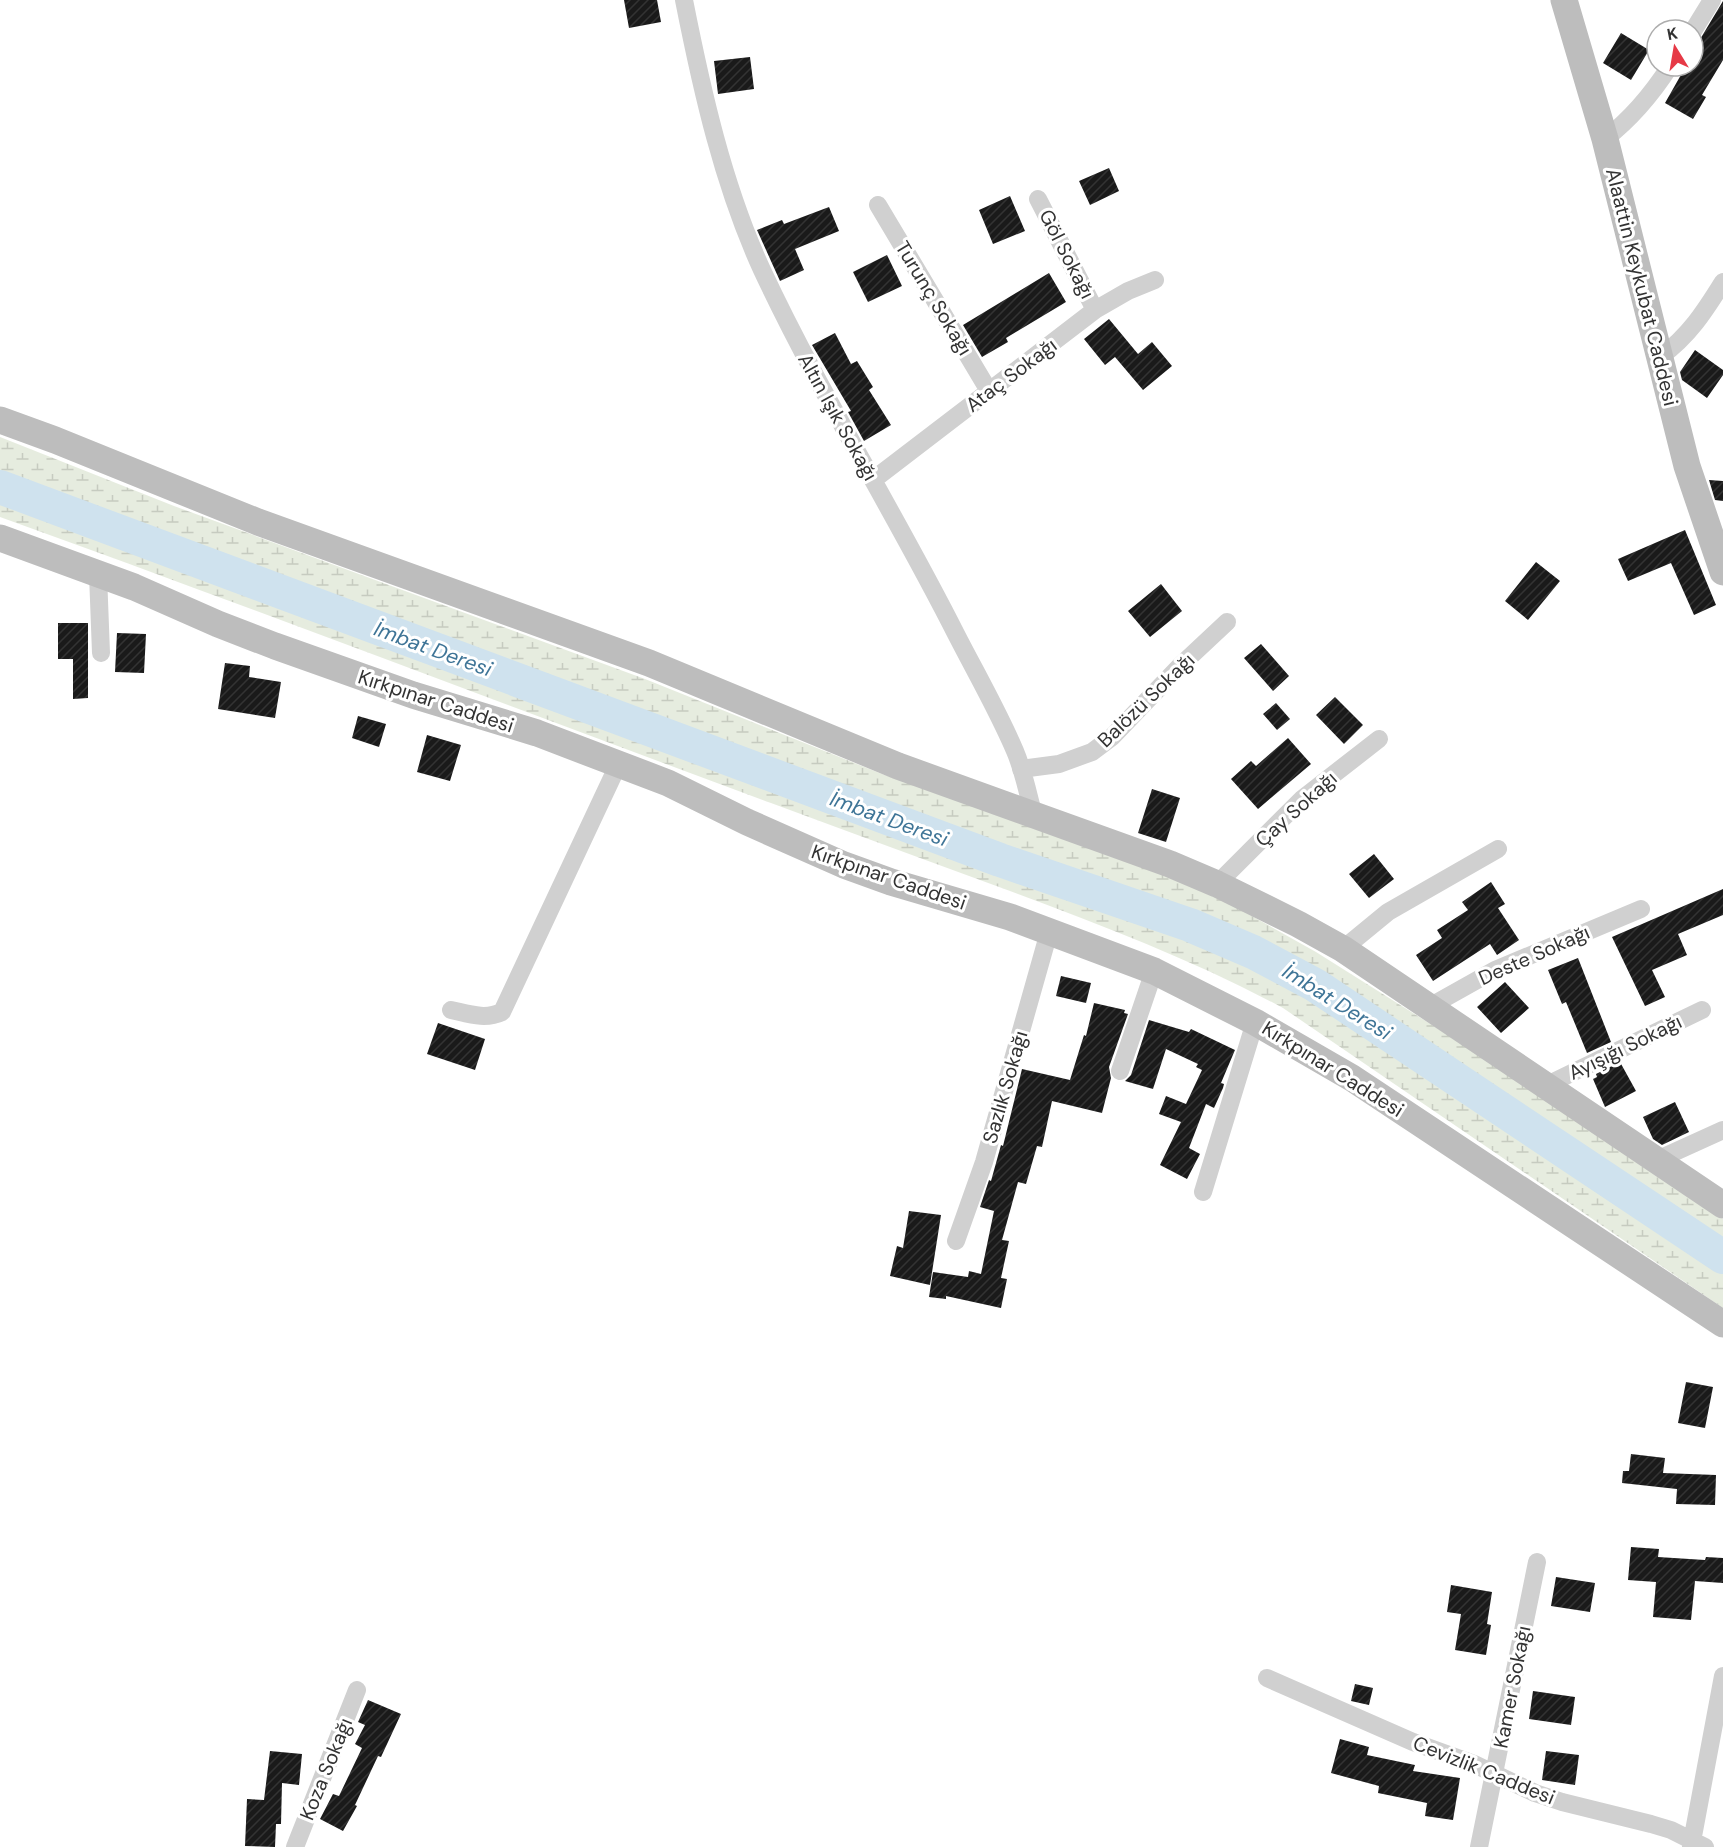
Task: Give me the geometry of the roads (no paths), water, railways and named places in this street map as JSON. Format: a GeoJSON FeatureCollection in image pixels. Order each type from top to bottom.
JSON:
{"type":"FeatureCollection","features":[{"type":"Feature","properties":{"kind":"street","name":"Altın Işık Sokağı"},"geometry":{"type":"LineString","coordinates":[[684,0],[724,169],[743,225],[798,343],[929,580],[1000,721],[1021,769],[1034,816]]}},
{"type":"Feature","properties":{"kind":"street","name":"Alaattin Keykubat Caddesi"},"geometry":{"type":"LineString","coordinates":[[1564,0],[1605,138],[1687,466],[1722,561]]}},
{"type":"Feature","properties":{"kind":"street"},"geometry":{"type":"LineString","coordinates":[[1701,18],[1712,0]]}},
{"type":"Feature","properties":{"kind":"street"},"geometry":{"type":"LineString","coordinates":[[1605,138],[1624,124],[1642,105],[1661,78]]}},
{"type":"Feature","properties":{"kind":"street","name":"Göl Sokağı"},"geometry":{"type":"LineString","coordinates":[[1038,199],[1095,310]]}},
{"type":"Feature","properties":{"kind":"street","name":"Turunç Sokağı"},"geometry":{"type":"LineString","coordinates":[[878,205],[989,391]]}},
{"type":"Feature","properties":{"kind":"street","name":"Ataç Sokağı"},"geometry":{"type":"LineString","coordinates":[[873,480],[1095,310],[1128,291],[1155,280]]}},
{"type":"Feature","properties":{"kind":"street"},"geometry":{"type":"LineString","coordinates":[[1660,357],[1673,348],[1698,322],[1723,282]]}},
{"type":"Feature","properties":{"kind":"street"},"geometry":{"type":"LineString","coordinates":[[0,420],[258,522],[649,663],[898,766],[1111,842],[1217,884],[1343,949],[1723,1205]]}},
{"type":"Feature","properties":{"kind":"street","name":"Kırkpınar Caddesi"},"geometry":{"type":"LineString","coordinates":[[0,538],[134,587],[275,646],[413,695],[537,733],[668,783],[844,866],[1010,917],[1154,971],[1255,1022],[1352,1078],[1723,1324]]}},
{"type":"Feature","properties":{"kind":"street"},"geometry":{"type":"LineString","coordinates":[[98,574],[101,653]]}},
{"type":"Feature","properties":{"kind":"street","name":"Balözü Sokağı"},"geometry":{"type":"LineString","coordinates":[[1021,769],[1059,764],[1092,752],[1112,737],[1180,666],[1227,622]]}},
{"type":"Feature","properties":{"kind":"street","name":"Çay Sokağı"},"geometry":{"type":"LineString","coordinates":[[1217,884],[1310,793],[1379,739]]}},
{"type":"Feature","properties":{"kind":"street"},"geometry":{"type":"LineString","coordinates":[[451,1010],[479,1016],[492,1016],[502,1012],[618,765]]}},
{"type":"Feature","properties":{"kind":"street"},"geometry":{"type":"LineString","coordinates":[[1343,949],[1366,928],[1389,912],[1498,849]]}},
{"type":"Feature","properties":{"kind":"street","name":"Deste Sokağı"},"geometry":{"type":"LineString","coordinates":[[1429,1007],[1504,966],[1641,909]]}},
{"type":"Feature","properties":{"kind":"street","name":"Sazlık Sokağı"},"geometry":{"type":"LineString","coordinates":[[956,1241],[984,1162],[1050,932]]}},
{"type":"Feature","properties":{"kind":"street"},"geometry":{"type":"LineString","coordinates":[[1119,1071],[1154,971]]}},
{"type":"Feature","properties":{"kind":"street","name":"Ayışığı Sokağı"},"geometry":{"type":"LineString","coordinates":[[1547,1085],[1702,1010]]}},
{"type":"Feature","properties":{"kind":"street"},"geometry":{"type":"LineString","coordinates":[[1203,1192],[1255,1022]]}},
{"type":"Feature","properties":{"kind":"street"},"geometry":{"type":"LineString","coordinates":[[1657,1160],[1723,1130]]}},
{"type":"Feature","properties":{"kind":"street","name":"Kamer Sokağı"},"geometry":{"type":"LineString","coordinates":[[1479,1847],[1537,1562]]}},
{"type":"Feature","properties":{"kind":"street"},"geometry":{"type":"LineString","coordinates":[[1696,1845],[1723,1676]]}},
{"type":"Feature","properties":{"kind":"street","name":"Cevizlik Caddesi"},"geometry":{"type":"LineString","coordinates":[[1267,1678],[1535,1793],[1671,1830],[1696,1845]]}},
{"type":"Feature","properties":{"kind":"street","name":"Koza Sokağı"},"geometry":{"type":"LineString","coordinates":[[295,1847],[357,1690]]}},
{"type":"Feature","properties":{"kind":"waterway","name":"İmbat Deresi"},"geometry":{"type":"LineString","coordinates":[[0,487],[1000,860],[1190,925],[1253,952],[1315,985],[1723,1257]]}}]}
